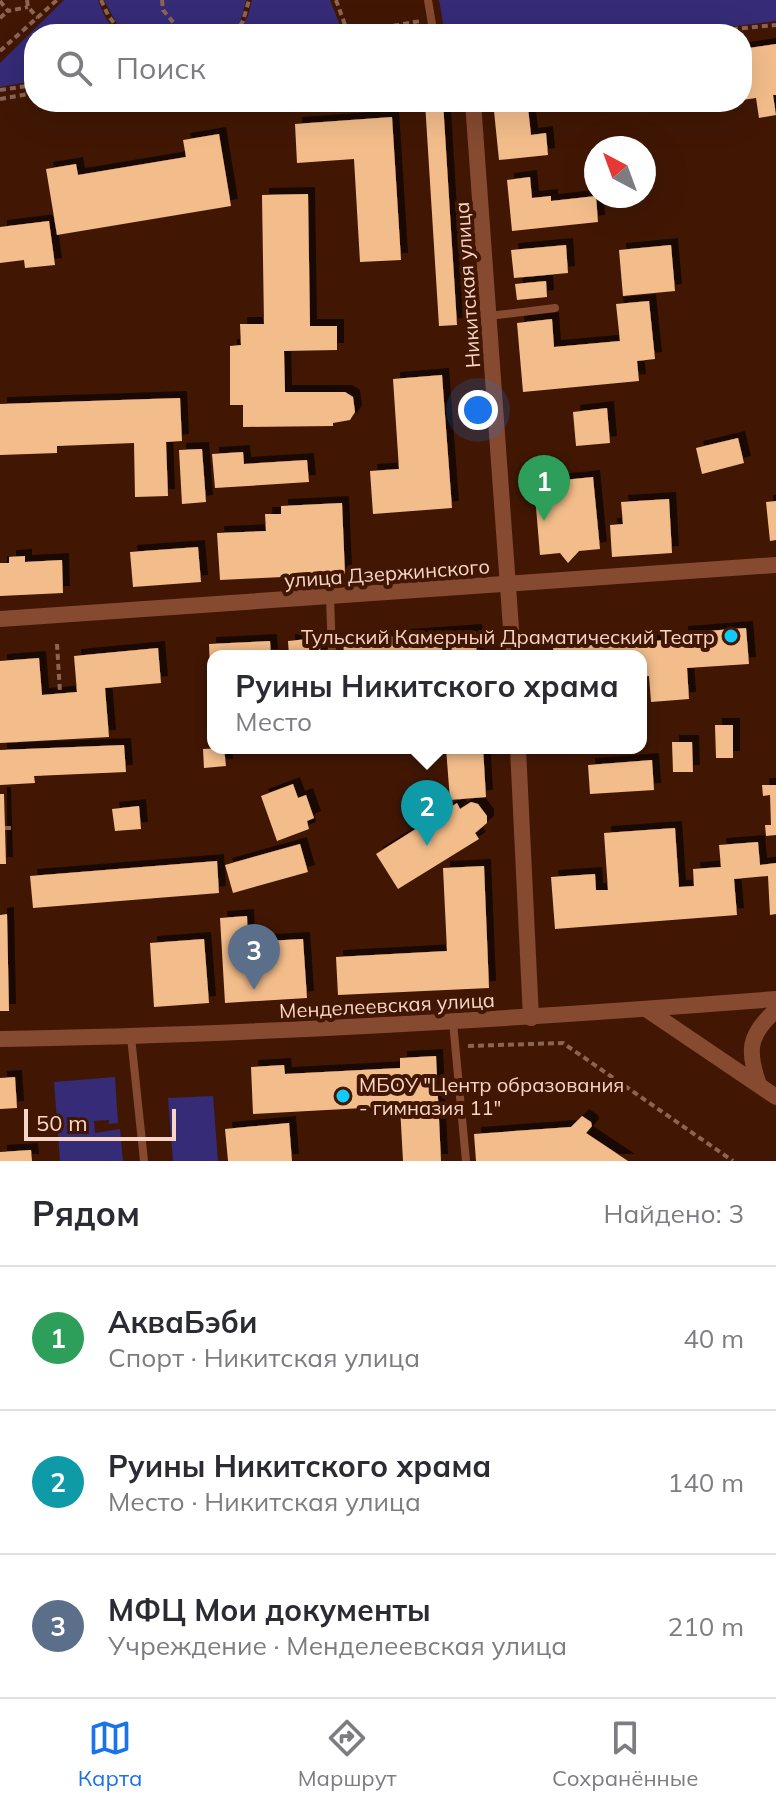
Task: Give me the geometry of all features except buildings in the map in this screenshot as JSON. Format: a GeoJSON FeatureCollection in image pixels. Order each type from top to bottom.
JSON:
{"type":"FeatureCollection","features":[{"type":"Feature","properties":{"kind":"street","name":"Никитская улица"},"geometry":{"type":"LineString","coordinates":[[474,112],[513,650]]}},
{"type":"Feature","properties":{"kind":"street","name":"улица Дзержинского"},"geometry":{"type":"LineString","coordinates":[[0,619],[776,565]]}},
{"type":"Feature","properties":{"kind":"street"},"geometry":{"type":"LineString","coordinates":[[518,754],[531,1018]]}},
{"type":"Feature","properties":{"kind":"street","name":"Менделеевская улица"},"geometry":{"type":"LineString","coordinates":[[0,1039],[131,1037],[531,1018],[776,999]]}},
{"type":"Feature","properties":{"kind":"street"},"geometry":{"type":"LineString","coordinates":[[646,1009],[776,1097]]}},
{"type":"Feature","properties":{"kind":"street"},"geometry":{"type":"LineString","coordinates":[[759,1085],[751,1062],[750,1047],[756,1032],[776,1010]]}},
{"type":"Feature","properties":{"kind":"lane"},"geometry":{"type":"LineString","coordinates":[[428,0],[432,24]]}},
{"type":"Feature","properties":{"kind":"lane"},"geometry":{"type":"LineString","coordinates":[[489,316],[555,308]]}},
{"type":"Feature","properties":{"kind":"lane"},"geometry":{"type":"LineString","coordinates":[[330,597],[332,650]]}},
{"type":"Feature","properties":{"kind":"lane"},"geometry":{"type":"LineString","coordinates":[[453,1022],[466,1161]]}},
{"type":"Feature","properties":{"kind":"lane"},"geometry":{"type":"LineString","coordinates":[[131,1037],[144,1161]]}},
{"type":"Feature","properties":{"kind":"path"},"geometry":{"type":"LineString","coordinates":[[27,0],[28,7],[38,18]]}},
{"type":"Feature","properties":{"kind":"path"},"geometry":{"type":"LineString","coordinates":[[31,24],[57,0]]}},
{"type":"Feature","properties":{"kind":"path"},"geometry":{"type":"LineString","coordinates":[[101,0],[115,24]]}},
{"type":"Feature","properties":{"kind":"path"},"geometry":{"type":"LineString","coordinates":[[162,0],[163,10],[175,24]]}},
{"type":"Feature","properties":{"kind":"path"},"geometry":{"type":"LineString","coordinates":[[241,24],[249,0]]}},
{"type":"Feature","properties":{"kind":"path"},"geometry":{"type":"LineString","coordinates":[[336,0],[343,24]]}},
{"type":"Feature","properties":{"kind":"path"},"geometry":{"type":"LineString","coordinates":[[0,1],[8,11]]}},
{"type":"Feature","properties":{"kind":"path"},"geometry":{"type":"LineString","coordinates":[[0,18],[8,11],[28,7]]}},
{"type":"Feature","properties":{"kind":"path"},"geometry":{"type":"LineString","coordinates":[[407,24],[431,20]]}},
{"type":"Feature","properties":{"kind":"path"},"geometry":{"type":"LineString","coordinates":[[752,27],[776,25]]}},
{"type":"Feature","properties":{"kind":"path"},"geometry":{"type":"LineString","coordinates":[[0,51],[24,30]]}},
{"type":"Feature","properties":{"kind":"path"},"geometry":{"type":"LineString","coordinates":[[0,90],[24,86]]}},
{"type":"Feature","properties":{"kind":"path"},"geometry":{"type":"LineString","coordinates":[[0,99],[24,95]]}},
{"type":"Feature","properties":{"kind":"path"},"geometry":{"type":"LineString","coordinates":[[57,644],[60,693]]}},
{"type":"Feature","properties":{"kind":"path"},"geometry":{"type":"LineString","coordinates":[[455,1046],[563,1043],[733,1161]]}},
{"type":"Feature","properties":{"kind":"shaded area"},"geometry":{"type":"Polygon","coordinates":[[[64,0],[98,0],[110,24],[40,24],[64,0]]]}},
{"type":"Feature","properties":{"kind":"shaded area"},"geometry":{"type":"Polygon","coordinates":[[[104,0],[246,0],[238,24],[117,24],[104,0]]]}},
{"type":"Feature","properties":{"kind":"shaded area"},"geometry":{"type":"Polygon","coordinates":[[[252,0],[330,0],[339,24],[243,24],[252,0]]]}},
{"type":"Feature","properties":{"kind":"shaded area"},"geometry":{"type":"Polygon","coordinates":[[[439,0],[776,0],[776,21],[752,24],[443,24],[439,0]]]}},
{"type":"Feature","properties":{"kind":"shaded area"},"geometry":{"type":"Polygon","coordinates":[[[24,39],[24,83],[0,87],[0,63],[24,39]]]}},
{"type":"Feature","properties":{"kind":"shaded area"},"geometry":{"type":"Polygon","coordinates":[[[115,1077],[118,1123],[94,1121],[95,1133],[120,1129],[123,1161],[60,1161],[54,1082],[115,1077]]]}},
{"type":"Feature","properties":{"kind":"shaded area"},"geometry":{"type":"Polygon","coordinates":[[[213,1096],[218,1161],[173,1161],[168,1098],[213,1096]]]}},
{"type":"Feature","properties":{"kind":"place","name":"АкваБэби"},"geometry":{"type":"Point","coordinates":[544,521]}},
{"type":"Feature","properties":{"kind":"place","name":"Тульский Камерный Драматический Театр"},"geometry":{"type":"Point","coordinates":[731,636]}},
{"type":"Feature","properties":{"kind":"place","name":"Руины Никитского храма"},"geometry":{"type":"Point","coordinates":[427,846]}},
{"type":"Feature","properties":{"kind":"place","name":"МФЦ Мои документы"},"geometry":{"type":"Point","coordinates":[254,990]}},
{"type":"Feature","properties":{"kind":"place","name":"МБОУ \"Центр образования - гимназия 11\""},"geometry":{"type":"Point","coordinates":[343,1096]}}]}
